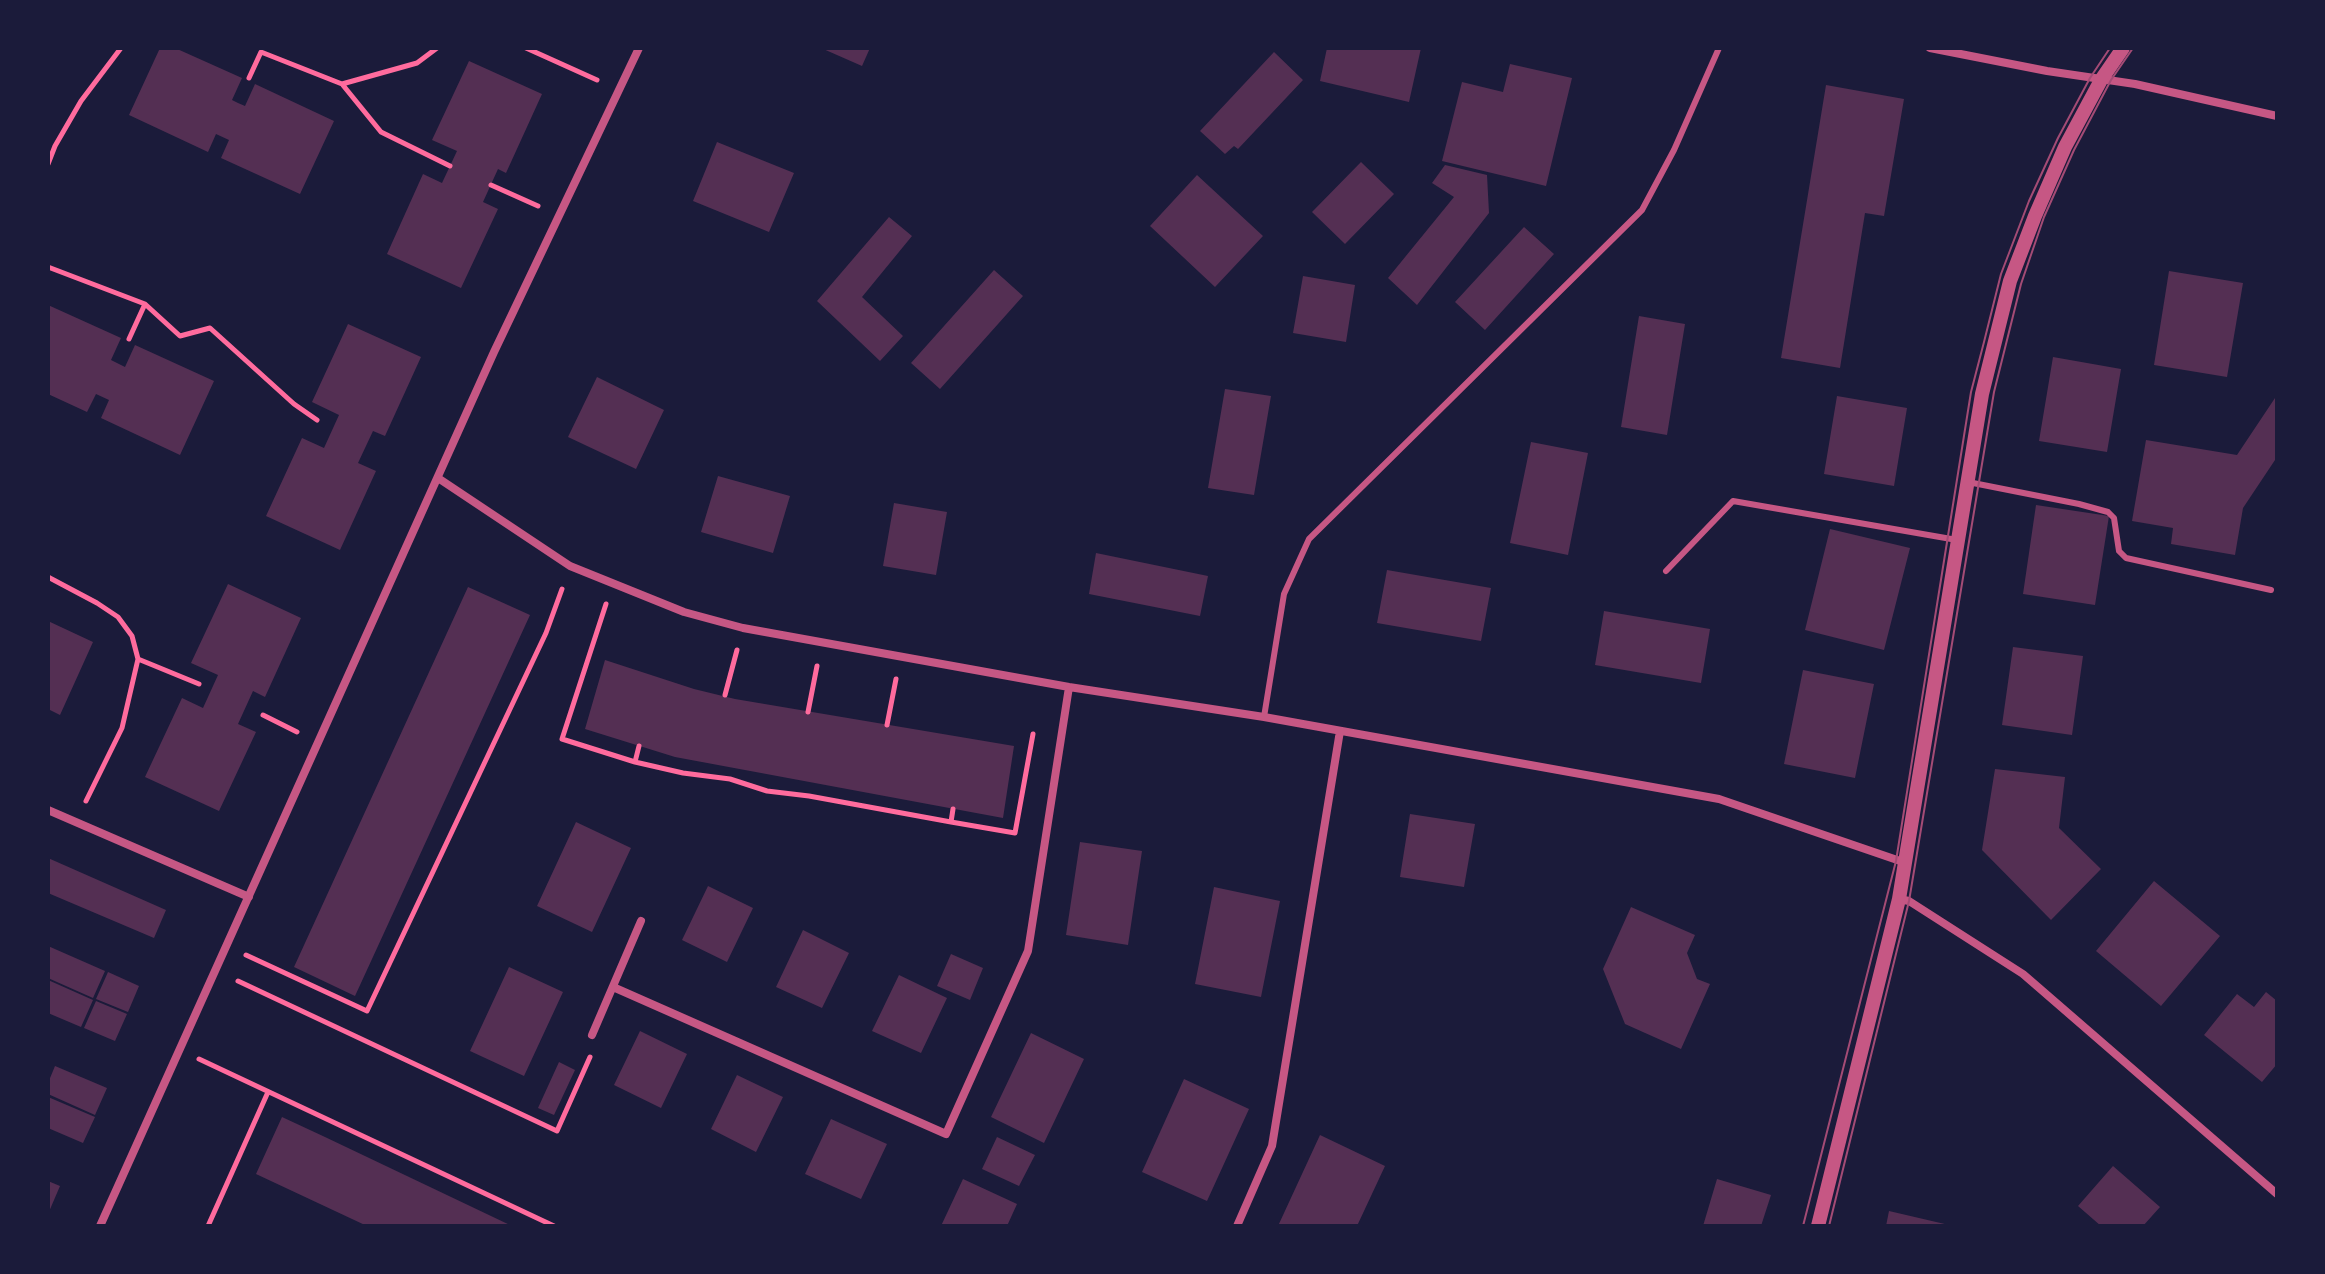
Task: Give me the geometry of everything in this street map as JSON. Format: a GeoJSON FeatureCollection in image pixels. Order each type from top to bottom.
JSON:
{"type":"FeatureCollection","features":[{"type":"Feature","properties":{"kind":"street"},"geometry":{"type":"LineString","coordinates":[[100,1226],[494,352],[639,48]]}},
{"type":"Feature","properties":{"kind":"street"},"geometry":{"type":"LineString","coordinates":[[1930,48],[2135,84],[2277,116]]}},
{"type":"Feature","properties":{"kind":"street"},"geometry":{"type":"LineString","coordinates":[[1818,1226],[1899,899],[1982,394],[2010,281],[2065,147],[2101,80],[2123,48]]}},
{"type":"Feature","properties":{"kind":"street"},"geometry":{"type":"LineString","coordinates":[[438,478],[570,566],[684,612],[743,628],[1719,799],[1906,863]]}},
{"type":"Feature","properties":{"kind":"street"},"geometry":{"type":"LineString","coordinates":[[613,987],[946,1134],[1028,951],[1069,687]]}},
{"type":"Feature","properties":{"kind":"street"},"geometry":{"type":"LineString","coordinates":[[1237,1226],[1272,1146],[1340,731]]}},
{"type":"Feature","properties":{"kind":"street"},"geometry":{"type":"LineString","coordinates":[[48,810],[249,897]]}},
{"type":"Feature","properties":{"kind":"street"},"geometry":{"type":"LineString","coordinates":[[1899,899],[1909,901],[2023,974],[2277,1194]]}},
{"type":"Feature","properties":{"kind":"street"},"geometry":{"type":"LineString","coordinates":[[592,1035],[641,921]]}},
{"type":"Feature","properties":{"kind":"lane"},"geometry":{"type":"LineString","coordinates":[[1264,717],[1284,594],[1309,539],[1642,210],[1674,150],[1719,48]]}},
{"type":"Feature","properties":{"kind":"lane"},"geometry":{"type":"LineString","coordinates":[[1968,482],[2108,512],[2114,518],[2119,551],[2126,558],[2271,590]]}},
{"type":"Feature","properties":{"kind":"lane"},"geometry":{"type":"LineString","coordinates":[[1666,571],[1733,501],[1958,541]]}},
{"type":"Feature","properties":{"kind":"path"},"geometry":{"type":"LineString","coordinates":[[48,164],[81,101],[121,48]]}},
{"type":"Feature","properties":{"kind":"path"},"geometry":{"type":"LineString","coordinates":[[342,84],[417,63],[437,48]]}},
{"type":"Feature","properties":{"kind":"path"},"geometry":{"type":"LineString","coordinates":[[526,48],[620,90]]}},
{"type":"Feature","properties":{"kind":"path"},"geometry":{"type":"LineString","coordinates":[[249,78],[259,50],[342,84],[381,132],[450,166]]}},
{"type":"Feature","properties":{"kind":"path"},"geometry":{"type":"LineString","coordinates":[[491,185],[529,201]]}},
{"type":"Feature","properties":{"kind":"path"},"geometry":{"type":"LineString","coordinates":[[48,267],[145,304],[180,336],[210,328],[294,404],[317,420]]}},
{"type":"Feature","properties":{"kind":"path"},"geometry":{"type":"LineString","coordinates":[[129,339],[145,304]]}},
{"type":"Feature","properties":{"kind":"path"},"geometry":{"type":"LineString","coordinates":[[228,947],[367,1011],[546,633],[570,566]]}},
{"type":"Feature","properties":{"kind":"path"},"geometry":{"type":"LineString","coordinates":[[48,577],[118,617],[132,636],[138,659],[122,728],[74,823]]}},
{"type":"Feature","properties":{"kind":"path"},"geometry":{"type":"LineString","coordinates":[[613,584],[562,739],[683,773],[730,779],[767,791],[1015,833],[1042,682]]}},
{"type":"Feature","properties":{"kind":"path"},"geometry":{"type":"LineString","coordinates":[[725,695],[743,628]]}},
{"type":"Feature","properties":{"kind":"path"},"geometry":{"type":"LineString","coordinates":[[808,712],[821,643]]}},
{"type":"Feature","properties":{"kind":"path"},"geometry":{"type":"LineString","coordinates":[[887,725],[900,657]]}},
{"type":"Feature","properties":{"kind":"path"},"geometry":{"type":"LineString","coordinates":[[138,659],[199,684]]}},
{"type":"Feature","properties":{"kind":"path"},"geometry":{"type":"LineString","coordinates":[[263,715],[285,726]]}},
{"type":"Feature","properties":{"kind":"path"},"geometry":{"type":"LineString","coordinates":[[635,762],[639,746]]}},
{"type":"Feature","properties":{"kind":"path"},"geometry":{"type":"LineString","coordinates":[[951,822],[953,809]]}},
{"type":"Feature","properties":{"kind":"path"},"geometry":{"type":"LineString","coordinates":[[216,971],[557,1131],[597,1043],[592,1035]]}},
{"type":"Feature","properties":{"kind":"path"},"geometry":{"type":"LineString","coordinates":[[180,1050],[554,1226]]}},
{"type":"Feature","properties":{"kind":"path"},"geometry":{"type":"LineString","coordinates":[[208,1226],[268,1092]]}},
{"type":"Feature","properties":{"kind":"building"},"geometry":{"type":"Polygon","coordinates":[[[160,48],[175,48],[242,78],[232,100],[245,106],[255,84],[334,121],[300,194],[221,158],[229,140],[216,134],[208,152],[129,115],[160,48]]]}},
{"type":"Feature","properties":{"kind":"building"},"geometry":{"type":"Polygon","coordinates":[[[821,48],[870,48],[862,66],[821,48]]]}},
{"type":"Feature","properties":{"kind":"building"},"geometry":{"type":"Polygon","coordinates":[[[1327,48],[1421,48],[1409,102],[1320,81],[1327,48]]]}},
{"type":"Feature","properties":{"kind":"building"},"geometry":{"type":"Polygon","coordinates":[[[1274,52],[1303,80],[1238,149],[1234,146],[1225,154],[1200,131],[1274,52]]]}},
{"type":"Feature","properties":{"kind":"building"},"geometry":{"type":"Polygon","coordinates":[[[469,61],[542,94],[506,173],[498,169],[483,202],[498,209],[461,288],[387,254],[423,174],[442,183],[457,151],[432,140],[469,61]]]}},
{"type":"Feature","properties":{"kind":"building"},"geometry":{"type":"Polygon","coordinates":[[[1510,64],[1572,78],[1546,186],[1442,161],[1462,82],[1503,92],[1510,64]]]}},
{"type":"Feature","properties":{"kind":"building"},"geometry":{"type":"Polygon","coordinates":[[[1826,85],[1904,99],[1884,216],[1865,213],[1840,368],[1781,358],[1826,85]]]}},
{"type":"Feature","properties":{"kind":"building"},"geometry":{"type":"Polygon","coordinates":[[[717,142],[794,173],[769,232],[693,201],[717,142]]]}},
{"type":"Feature","properties":{"kind":"building"},"geometry":{"type":"Polygon","coordinates":[[[1361,162],[1394,194],[1345,244],[1312,212],[1361,162]]]}},
{"type":"Feature","properties":{"kind":"building"},"geometry":{"type":"Polygon","coordinates":[[[1445,165],[1487,175],[1489,213],[1417,305],[1388,278],[1454,197],[1432,183],[1445,165]]]}},
{"type":"Feature","properties":{"kind":"building"},"geometry":{"type":"Polygon","coordinates":[[[1197,175],[1263,236],[1215,287],[1150,226],[1197,175]]]}},
{"type":"Feature","properties":{"kind":"building"},"geometry":{"type":"Polygon","coordinates":[[[889,217],[912,236],[862,297],[903,336],[880,361],[817,301],[889,217]]]}},
{"type":"Feature","properties":{"kind":"building"},"geometry":{"type":"Polygon","coordinates":[[[1524,227],[1554,254],[1485,330],[1455,302],[1524,227]]]}},
{"type":"Feature","properties":{"kind":"building"},"geometry":{"type":"Polygon","coordinates":[[[994,270],[1023,296],[940,389],[911,363],[994,270]]]}},
{"type":"Feature","properties":{"kind":"building"},"geometry":{"type":"Polygon","coordinates":[[[2169,271],[2243,283],[2227,377],[2154,365],[2169,271]]]}},
{"type":"Feature","properties":{"kind":"building"},"geometry":{"type":"Polygon","coordinates":[[[1303,276],[1355,285],[1346,342],[1293,333],[1303,276]]]}},
{"type":"Feature","properties":{"kind":"building"},"geometry":{"type":"Polygon","coordinates":[[[48,305],[121,338],[111,360],[125,367],[135,345],[214,381],[180,455],[101,418],[109,400],[96,394],[87,412],[48,394],[48,305]]]}},
{"type":"Feature","properties":{"kind":"building"},"geometry":{"type":"Polygon","coordinates":[[[1639,316],[1685,324],[1667,435],[1621,427],[1639,316]]]}},
{"type":"Feature","properties":{"kind":"building"},"geometry":{"type":"Polygon","coordinates":[[[348,324],[421,357],[385,436],[373,431],[358,463],[376,471],[340,550],[266,516],[302,438],[324,448],[339,415],[312,402],[348,324]]]}},
{"type":"Feature","properties":{"kind":"building"},"geometry":{"type":"Polygon","coordinates":[[[2053,357],[2121,369],[2107,452],[2039,441],[2053,357]]]}},
{"type":"Feature","properties":{"kind":"building"},"geometry":{"type":"Polygon","coordinates":[[[597,377],[664,410],[636,469],[568,437],[597,377]]]}},
{"type":"Feature","properties":{"kind":"building"},"geometry":{"type":"Polygon","coordinates":[[[1225,389],[1271,396],[1254,495],[1208,488],[1225,389]]]}},
{"type":"Feature","properties":{"kind":"building"},"geometry":{"type":"Polygon","coordinates":[[[2277,395],[2277,457],[2243,508],[2235,555],[2171,544],[2173,528],[2132,521],[2146,440],[2237,455],[2277,395]]]}},
{"type":"Feature","properties":{"kind":"building"},"geometry":{"type":"Polygon","coordinates":[[[1837,396],[1907,408],[1894,486],[1824,474],[1837,396]]]}},
{"type":"Feature","properties":{"kind":"building"},"geometry":{"type":"Polygon","coordinates":[[[1531,442],[1588,453],[1568,555],[1510,543],[1531,442]]]}},
{"type":"Feature","properties":{"kind":"building"},"geometry":{"type":"Polygon","coordinates":[[[718,476],[790,496],[773,553],[701,532],[718,476]]]}},
{"type":"Feature","properties":{"kind":"building"},"geometry":{"type":"Polygon","coordinates":[[[894,503],[947,512],[936,575],[883,566],[894,503]]]}},
{"type":"Feature","properties":{"kind":"building"},"geometry":{"type":"Polygon","coordinates":[[[2036,505],[2109,516],[2095,605],[2023,594],[2036,505]]]}},
{"type":"Feature","properties":{"kind":"building"},"geometry":{"type":"Polygon","coordinates":[[[1830,529],[1910,548],[1884,650],[1805,630],[1830,529]]]}},
{"type":"Feature","properties":{"kind":"building"},"geometry":{"type":"Polygon","coordinates":[[[1096,553],[1208,576],[1200,616],[1089,594],[1096,553]]]}},
{"type":"Feature","properties":{"kind":"building"},"geometry":{"type":"Polygon","coordinates":[[[1387,570],[1491,588],[1481,641],[1377,623],[1387,570]]]}},
{"type":"Feature","properties":{"kind":"building"},"geometry":{"type":"Polygon","coordinates":[[[228,584],[301,618],[265,697],[253,691],[238,724],[256,732],[219,811],[145,777],[182,698],[203,708],[218,675],[191,663],[228,584]]]}},
{"type":"Feature","properties":{"kind":"building"},"geometry":{"type":"Polygon","coordinates":[[[468,587],[530,615],[355,996],[294,967],[468,587]]]}},
{"type":"Feature","properties":{"kind":"building"},"geometry":{"type":"Polygon","coordinates":[[[1604,611],[1710,629],[1701,683],[1595,665],[1604,611]]]}},
{"type":"Feature","properties":{"kind":"building"},"geometry":{"type":"Polygon","coordinates":[[[48,621],[93,642],[60,715],[48,709],[48,621]]]}},
{"type":"Feature","properties":{"kind":"building"},"geometry":{"type":"Polygon","coordinates":[[[2013,647],[2083,656],[2072,735],[2002,725],[2013,647]]]}},
{"type":"Feature","properties":{"kind":"building"},"geometry":{"type":"Polygon","coordinates":[[[605,660],[735,699],[1014,746],[1003,818],[675,757],[585,729],[605,660]]]}},
{"type":"Feature","properties":{"kind":"building"},"geometry":{"type":"Polygon","coordinates":[[[1803,670],[1874,684],[1855,778],[1784,764],[1803,670]]]}},
{"type":"Feature","properties":{"kind":"building"},"geometry":{"type":"Polygon","coordinates":[[[1995,769],[2065,777],[2059,828],[2101,869],[2051,920],[1982,850],[1995,769]]]}},
{"type":"Feature","properties":{"kind":"building"},"geometry":{"type":"Polygon","coordinates":[[[1410,814],[1475,824],[1464,887],[1400,877],[1410,814]]]}},
{"type":"Feature","properties":{"kind":"building"},"geometry":{"type":"Polygon","coordinates":[[[576,822],[631,848],[592,932],[537,906],[576,822]]]}},
{"type":"Feature","properties":{"kind":"building"},"geometry":{"type":"Polygon","coordinates":[[[1080,842],[1142,851],[1128,945],[1066,935],[1080,842]]]}},
{"type":"Feature","properties":{"kind":"building"},"geometry":{"type":"Polygon","coordinates":[[[48,858],[166,910],[154,938],[48,893],[48,858]]]}},
{"type":"Feature","properties":{"kind":"building"},"geometry":{"type":"Polygon","coordinates":[[[2154,881],[2220,936],[2161,1006],[2096,951],[2154,881]]]}},
{"type":"Feature","properties":{"kind":"building"},"geometry":{"type":"Polygon","coordinates":[[[708,886],[753,908],[727,962],[682,940],[708,886]]]}},
{"type":"Feature","properties":{"kind":"building"},"geometry":{"type":"Polygon","coordinates":[[[1214,887],[1280,901],[1261,997],[1195,984],[1214,887]]]}},
{"type":"Feature","properties":{"kind":"building"},"geometry":{"type":"Polygon","coordinates":[[[1631,907],[1695,935],[1687,953],[1697,979],[1710,984],[1681,1049],[1625,1024],[1603,969],[1631,907]]]}},
{"type":"Feature","properties":{"kind":"building"},"geometry":{"type":"Polygon","coordinates":[[[803,930],[849,953],[822,1008],[776,987],[803,930]]]}},
{"type":"Feature","properties":{"kind":"building"},"geometry":{"type":"Polygon","coordinates":[[[48,946],[105,971],[93,998],[48,978],[48,946]]]}},
{"type":"Feature","properties":{"kind":"building"},"geometry":{"type":"Polygon","coordinates":[[[951,954],[983,968],[970,1000],[937,986],[951,954]]]}},
{"type":"Feature","properties":{"kind":"building"},"geometry":{"type":"Polygon","coordinates":[[[509,967],[563,992],[524,1076],[470,1051],[509,967]]]}},
{"type":"Feature","properties":{"kind":"building"},"geometry":{"type":"Polygon","coordinates":[[[108,972],[139,986],[128,1012],[96,999],[108,972]]]}},
{"type":"Feature","properties":{"kind":"building"},"geometry":{"type":"Polygon","coordinates":[[[899,975],[947,998],[921,1053],[872,1031],[899,975]]]}},
{"type":"Feature","properties":{"kind":"building"},"geometry":{"type":"Polygon","coordinates":[[[48,980],[93,1000],[81,1027],[48,1013],[48,980]]]}},
{"type":"Feature","properties":{"kind":"building"},"geometry":{"type":"Polygon","coordinates":[[[2266,992],[2277,1001],[2277,1064],[2262,1082],[2204,1035],[2237,994],[2254,1007],[2266,992]]]}},
{"type":"Feature","properties":{"kind":"building"},"geometry":{"type":"Polygon","coordinates":[[[96,1001],[127,1014],[115,1041],[84,1028],[96,1001]]]}},
{"type":"Feature","properties":{"kind":"building"},"geometry":{"type":"Polygon","coordinates":[[[640,1031],[687,1054],[661,1108],[614,1085],[640,1031]]]}},
{"type":"Feature","properties":{"kind":"building"},"geometry":{"type":"Polygon","coordinates":[[[1031,1033],[1084,1059],[1044,1143],[991,1117],[1031,1033]]]}},
{"type":"Feature","properties":{"kind":"building"},"geometry":{"type":"Polygon","coordinates":[[[559,1062],[575,1070],[554,1115],[538,1108],[559,1062]]]}},
{"type":"Feature","properties":{"kind":"building"},"geometry":{"type":"Polygon","coordinates":[[[55,1066],[107,1088],[95,1115],[48,1094],[48,1083],[55,1066]]]}},
{"type":"Feature","properties":{"kind":"building"},"geometry":{"type":"Polygon","coordinates":[[[737,1075],[783,1097],[756,1152],[711,1129],[737,1075]]]}},
{"type":"Feature","properties":{"kind":"building"},"geometry":{"type":"Polygon","coordinates":[[[1184,1079],[1249,1109],[1207,1201],[1142,1172],[1184,1079]]]}},
{"type":"Feature","properties":{"kind":"building"},"geometry":{"type":"Polygon","coordinates":[[[48,1097],[95,1117],[83,1143],[48,1128],[48,1097]]]}},
{"type":"Feature","properties":{"kind":"building"},"geometry":{"type":"Polygon","coordinates":[[[282,1117],[512,1226],[367,1226],[256,1174],[282,1117]]]}},
{"type":"Feature","properties":{"kind":"building"},"geometry":{"type":"Polygon","coordinates":[[[831,1119],[887,1144],[861,1199],[805,1174],[831,1119]]]}},
{"type":"Feature","properties":{"kind":"building"},"geometry":{"type":"Polygon","coordinates":[[[1320,1135],[1385,1166],[1357,1226],[1278,1226],[1320,1135]]]}},
{"type":"Feature","properties":{"kind":"building"},"geometry":{"type":"Polygon","coordinates":[[[997,1137],[1035,1155],[1019,1186],[982,1169],[997,1137]]]}},
{"type":"Feature","properties":{"kind":"building"},"geometry":{"type":"Polygon","coordinates":[[[2113,1166],[2160,1207],[2143,1226],[2101,1226],[2078,1206],[2113,1166]]]}},
{"type":"Feature","properties":{"kind":"building"},"geometry":{"type":"Polygon","coordinates":[[[963,1179],[1017,1204],[1007,1226],[941,1226],[963,1179]]]}},
{"type":"Feature","properties":{"kind":"building"},"geometry":{"type":"Polygon","coordinates":[[[1717,1179],[1771,1195],[1761,1226],[1703,1226],[1717,1179]]]}},
{"type":"Feature","properties":{"kind":"building"},"geometry":{"type":"Polygon","coordinates":[[[48,1181],[60,1186],[48,1214],[48,1181]]]}},
{"type":"Feature","properties":{"kind":"building"},"geometry":{"type":"Polygon","coordinates":[[[1889,1211],[1949,1225],[1949,1226],[1886,1226],[1889,1211]]]}},
{"type":"Feature","properties":{"kind":"tram line"},"geometry":{"type":"LineString","coordinates":[[1803,1226],[1896,861],[1971,392],[2001,274],[2058,138],[2110,48]]}},
{"type":"Feature","properties":{"kind":"tram line"},"geometry":{"type":"LineString","coordinates":[[1829,1226],[1909,901],[1994,392],[2021,284],[2044,217],[2074,150],[2111,80],[2133,48]]}}]}
